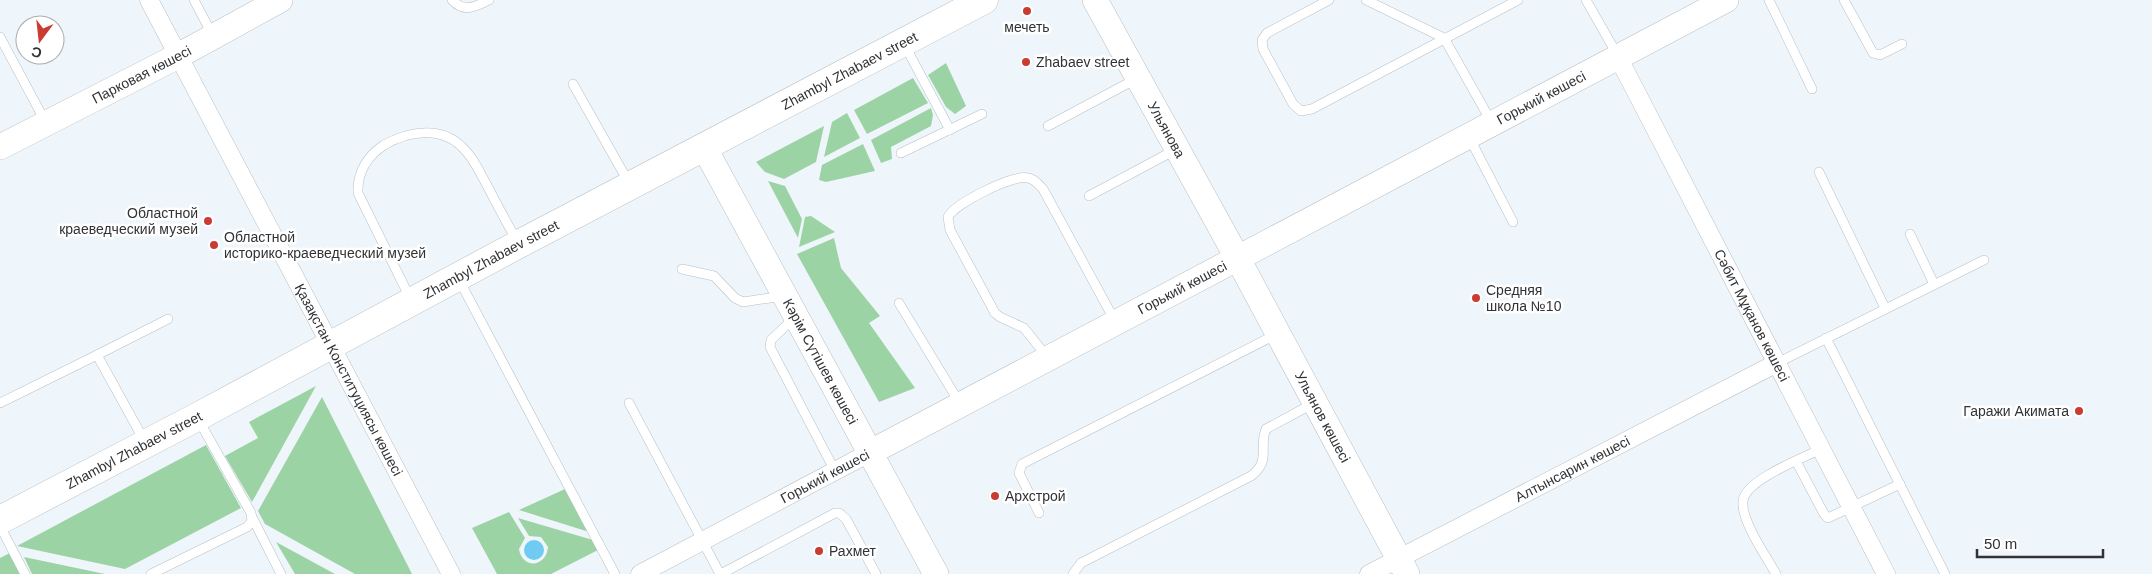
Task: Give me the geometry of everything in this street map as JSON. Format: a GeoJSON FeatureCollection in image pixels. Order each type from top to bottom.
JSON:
{"type":"FeatureCollection","features":[{"type":"Feature","properties":{"kind":"main road","name":"Парковая көшесі"},"geometry":{"type":"LineString","coordinates":[[0,147],[178,56],[280,0]]}},
{"type":"Feature","properties":{"kind":"main road","name":"Ульянова"},"geometry":{"type":"LineString","coordinates":[[1095,0],[1238,259]]}},
{"type":"Feature","properties":{"kind":"main road","name":"Горький көшесі"},"geometry":{"type":"LineString","coordinates":[[871,452],[1726,0]]}},
{"type":"Feature","properties":{"kind":"main road","name":"Zhambyl Zhabaev street"},"geometry":{"type":"LineString","coordinates":[[0,520],[458,278],[518,244],[904,42],[968,4]]}},
{"type":"Feature","properties":{"kind":"main road","name":"Кәрім Сүтішев көшесі"},"geometry":{"type":"LineString","coordinates":[[704,147],[936,574]]}},
{"type":"Feature","properties":{"kind":"main road","name":"Ульянов көшесі"},"geometry":{"type":"LineString","coordinates":[[1238,259],[1403,566]]}},
{"type":"Feature","properties":{"kind":"street","name":"Қазақстан Конституциясы көшесі"},"geometry":{"type":"LineString","coordinates":[[149,0],[451,574]]}},
{"type":"Feature","properties":{"kind":"street","name":"Сәбит Мұқанов көшесі"},"geometry":{"type":"LineString","coordinates":[[1618,57],[1886,574]]}},
{"type":"Feature","properties":{"kind":"street","name":"Алтынсарин көшесі"},"geometry":{"type":"LineString","coordinates":[[1369,574],[1403,566],[1777,363]]}},
{"type":"Feature","properties":{"kind":"street","name":"Горький көшесі"},"geometry":{"type":"LineString","coordinates":[[640,574],[871,452]]}},
{"type":"Feature","properties":{"kind":"lane"},"geometry":{"type":"LineString","coordinates":[[194,0],[213,36]]}},
{"type":"Feature","properties":{"kind":"lane"},"geometry":{"type":"LineString","coordinates":[[452,0],[459,6],[469,9],[489,0]]}},
{"type":"Feature","properties":{"kind":"lane"},"geometry":{"type":"LineString","coordinates":[[1329,0],[1267,33],[1262,40],[1263,49],[1293,104],[1302,111],[1312,109],[1518,0]]}},
{"type":"Feature","properties":{"kind":"lane"},"geometry":{"type":"LineString","coordinates":[[1366,0],[1444,38],[1492,124]]}},
{"type":"Feature","properties":{"kind":"lane"},"geometry":{"type":"LineString","coordinates":[[1586,0],[1618,57]]}},
{"type":"Feature","properties":{"kind":"lane"},"geometry":{"type":"LineString","coordinates":[[1769,0],[1812,89]]}},
{"type":"Feature","properties":{"kind":"lane"},"geometry":{"type":"LineString","coordinates":[[1844,0],[1873,53],[1880,55],[1902,44]]}},
{"type":"Feature","properties":{"kind":"lane"},"geometry":{"type":"LineString","coordinates":[[0,38],[46,123]]}},
{"type":"Feature","properties":{"kind":"lane"},"geometry":{"type":"LineString","coordinates":[[904,42],[950,130]]}},
{"type":"Feature","properties":{"kind":"lane"},"geometry":{"type":"LineString","coordinates":[[1048,126],[1138,78]]}},
{"type":"Feature","properties":{"kind":"lane"},"geometry":{"type":"LineString","coordinates":[[573,84],[630,186]]}},
{"type":"Feature","properties":{"kind":"lane"},"geometry":{"type":"LineString","coordinates":[[901,153],[982,114]]}},
{"type":"Feature","properties":{"kind":"lane"},"geometry":{"type":"LineString","coordinates":[[412,302],[358,193],[358,182],[363,167],[372,155],[385,145],[417,133],[434,133],[450,137],[471,157],[518,244]]}},
{"type":"Feature","properties":{"kind":"lane"},"geometry":{"type":"LineString","coordinates":[[1468,136],[1513,222]]}},
{"type":"Feature","properties":{"kind":"lane"},"geometry":{"type":"LineString","coordinates":[[1089,196],[1177,149]]}},
{"type":"Feature","properties":{"kind":"lane"},"geometry":{"type":"LineString","coordinates":[[1819,172],[1885,308]]}},
{"type":"Feature","properties":{"kind":"lane"},"geometry":{"type":"LineString","coordinates":[[1048,358],[1024,328],[1000,317],[995,312],[950,230],[948,217],[956,208],[1017,178],[1028,178],[1037,182],[1116,323]]}},
{"type":"Feature","properties":{"kind":"lane"},"geometry":{"type":"LineString","coordinates":[[1910,234],[1934,284]]}},
{"type":"Feature","properties":{"kind":"lane"},"geometry":{"type":"LineString","coordinates":[[1777,363],[1984,260]]}},
{"type":"Feature","properties":{"kind":"lane"},"geometry":{"type":"LineString","coordinates":[[682,269],[714,276],[735,298],[743,302],[790,306],[773,336],[770,347],[834,471]]}},
{"type":"Feature","properties":{"kind":"lane"},"geometry":{"type":"LineString","coordinates":[[458,278],[616,574]]}},
{"type":"Feature","properties":{"kind":"lane"},"geometry":{"type":"LineString","coordinates":[[899,302],[960,405]]}},
{"type":"Feature","properties":{"kind":"lane"},"geometry":{"type":"LineString","coordinates":[[0,402],[168,319]]}},
{"type":"Feature","properties":{"kind":"lane"},"geometry":{"type":"LineString","coordinates":[[1039,512],[1019,473],[1022,464],[1278,334]]}},
{"type":"Feature","properties":{"kind":"lane"},"geometry":{"type":"LineString","coordinates":[[1826,338],[1946,574]]}},
{"type":"Feature","properties":{"kind":"lane"},"geometry":{"type":"LineString","coordinates":[[97,355],[146,444]]}},
{"type":"Feature","properties":{"kind":"lane"},"geometry":{"type":"LineString","coordinates":[[628,403],[721,574],[835,513],[839,513],[846,519],[876,574]]}},
{"type":"Feature","properties":{"kind":"lane"},"geometry":{"type":"LineString","coordinates":[[1072,574],[1081,563],[1251,476],[1258,470],[1264,459],[1263,437],[1266,429],[1315,403]]}},
{"type":"Feature","properties":{"kind":"lane"},"geometry":{"type":"LineString","coordinates":[[197,417],[281,574]]}},
{"type":"Feature","properties":{"kind":"lane"},"geometry":{"type":"LineString","coordinates":[[1776,574],[1747,521],[1743,501],[1751,485],[1821,449]]}},
{"type":"Feature","properties":{"kind":"lane"},"geometry":{"type":"LineString","coordinates":[[1796,461],[1826,516],[1832,518],[1900,484]]}},
{"type":"Feature","properties":{"kind":"lane"},"geometry":{"type":"LineString","coordinates":[[151,574],[247,526],[252,517]]}},
{"type":"Feature","properties":{"kind":"lane"},"geometry":{"type":"LineString","coordinates":[[0,526],[25,574]]}},
{"type":"Feature","properties":{"kind":"green space"},"geometry":{"type":"Polygon","coordinates":[[[946,63],[966,106],[955,114],[946,107],[928,75],[946,63]]]}},
{"type":"Feature","properties":{"kind":"green space"},"geometry":{"type":"Polygon","coordinates":[[[913,78],[928,103],[867,134],[854,110],[913,78]]]}},
{"type":"Feature","properties":{"kind":"green space"},"geometry":{"type":"Polygon","coordinates":[[[931,108],[933,115],[931,126],[891,147],[892,159],[881,163],[871,140],[931,108]]]}},
{"type":"Feature","properties":{"kind":"green space"},"geometry":{"type":"Polygon","coordinates":[[[847,113],[860,138],[824,157],[832,122],[847,113]]]}},
{"type":"Feature","properties":{"kind":"green space"},"geometry":{"type":"Polygon","coordinates":[[[824,126],[816,162],[784,179],[765,172],[756,162],[824,126]]]}},
{"type":"Feature","properties":{"kind":"green space"},"geometry":{"type":"Polygon","coordinates":[[[863,144],[875,171],[826,182],[819,180],[822,165],[863,144]]]}},
{"type":"Feature","properties":{"kind":"green space"},"geometry":{"type":"Polygon","coordinates":[[[768,181],[785,186],[802,219],[798,238],[768,181]]]}},
{"type":"Feature","properties":{"kind":"green space"},"geometry":{"type":"Polygon","coordinates":[[[811,216],[835,232],[799,247],[805,217],[811,216]]]}},
{"type":"Feature","properties":{"kind":"green space"},"geometry":{"type":"Polygon","coordinates":[[[834,238],[841,268],[880,316],[869,323],[915,388],[879,402],[797,254],[834,238]]]}},
{"type":"Feature","properties":{"kind":"green space"},"geometry":{"type":"Polygon","coordinates":[[[316,386],[252,502],[225,456],[258,438],[249,422],[316,386]]]}},
{"type":"Feature","properties":{"kind":"green space"},"geometry":{"type":"Polygon","coordinates":[[[322,397],[412,574],[355,574],[265,524],[258,511],[322,397]]]}},
{"type":"Feature","properties":{"kind":"green space"},"geometry":{"type":"Polygon","coordinates":[[[206,445],[241,508],[125,569],[17,546],[206,445]]]}},
{"type":"Feature","properties":{"kind":"green space"},"geometry":{"type":"Polygon","coordinates":[[[565,489],[589,532],[519,510],[565,489]]]}},
{"type":"Feature","properties":{"kind":"green space"},"geometry":{"type":"Polygon","coordinates":[[[509,512],[525,538],[519,549],[521,556],[529,563],[539,562],[543,559],[548,547],[541,537],[529,536],[518,518],[593,540],[598,550],[551,574],[497,574],[472,528],[509,512]]]}},
{"type":"Feature","properties":{"kind":"green space"},"geometry":{"type":"Polygon","coordinates":[[[276,542],[335,574],[295,574],[276,542]]]}},
{"type":"Feature","properties":{"kind":"green space"},"geometry":{"type":"Polygon","coordinates":[[[10,553],[20,574],[0,574],[0,558],[10,553]]]}},
{"type":"Feature","properties":{"kind":"green space"},"geometry":{"type":"Polygon","coordinates":[[[24,557],[105,574],[32,574],[24,557]]]}},
{"type":"Feature","properties":{"kind":"water"},"geometry":{"type":"Polygon","coordinates":[[[534,540],[541,543],[544,550],[541,557],[534,560],[527,557],[524,550],[527,543],[534,540]]]}},
{"type":"Feature","properties":{"kind":"place","name":"мечеть"},"geometry":{"type":"Point","coordinates":[1027,11]}},
{"type":"Feature","properties":{"kind":"place","name":"Zhabaev street"},"geometry":{"type":"Point","coordinates":[1026,62]}},
{"type":"Feature","properties":{"kind":"place","name":"Областной краеведческий музей"},"geometry":{"type":"Point","coordinates":[208,221]}},
{"type":"Feature","properties":{"kind":"place","name":"Oбластной историко-краеведческий музей"},"geometry":{"type":"Point","coordinates":[214,245]}},
{"type":"Feature","properties":{"kind":"place","name":"Средняя школа №10"},"geometry":{"type":"Point","coordinates":[1476,298]}},
{"type":"Feature","properties":{"kind":"place","name":"Гаражи Акимата"},"geometry":{"type":"Point","coordinates":[2079,411]}},
{"type":"Feature","properties":{"kind":"place","name":"Архстрой"},"geometry":{"type":"Point","coordinates":[995,496]}},
{"type":"Feature","properties":{"kind":"place","name":"Рахмет"},"geometry":{"type":"Point","coordinates":[819,551]}}]}
